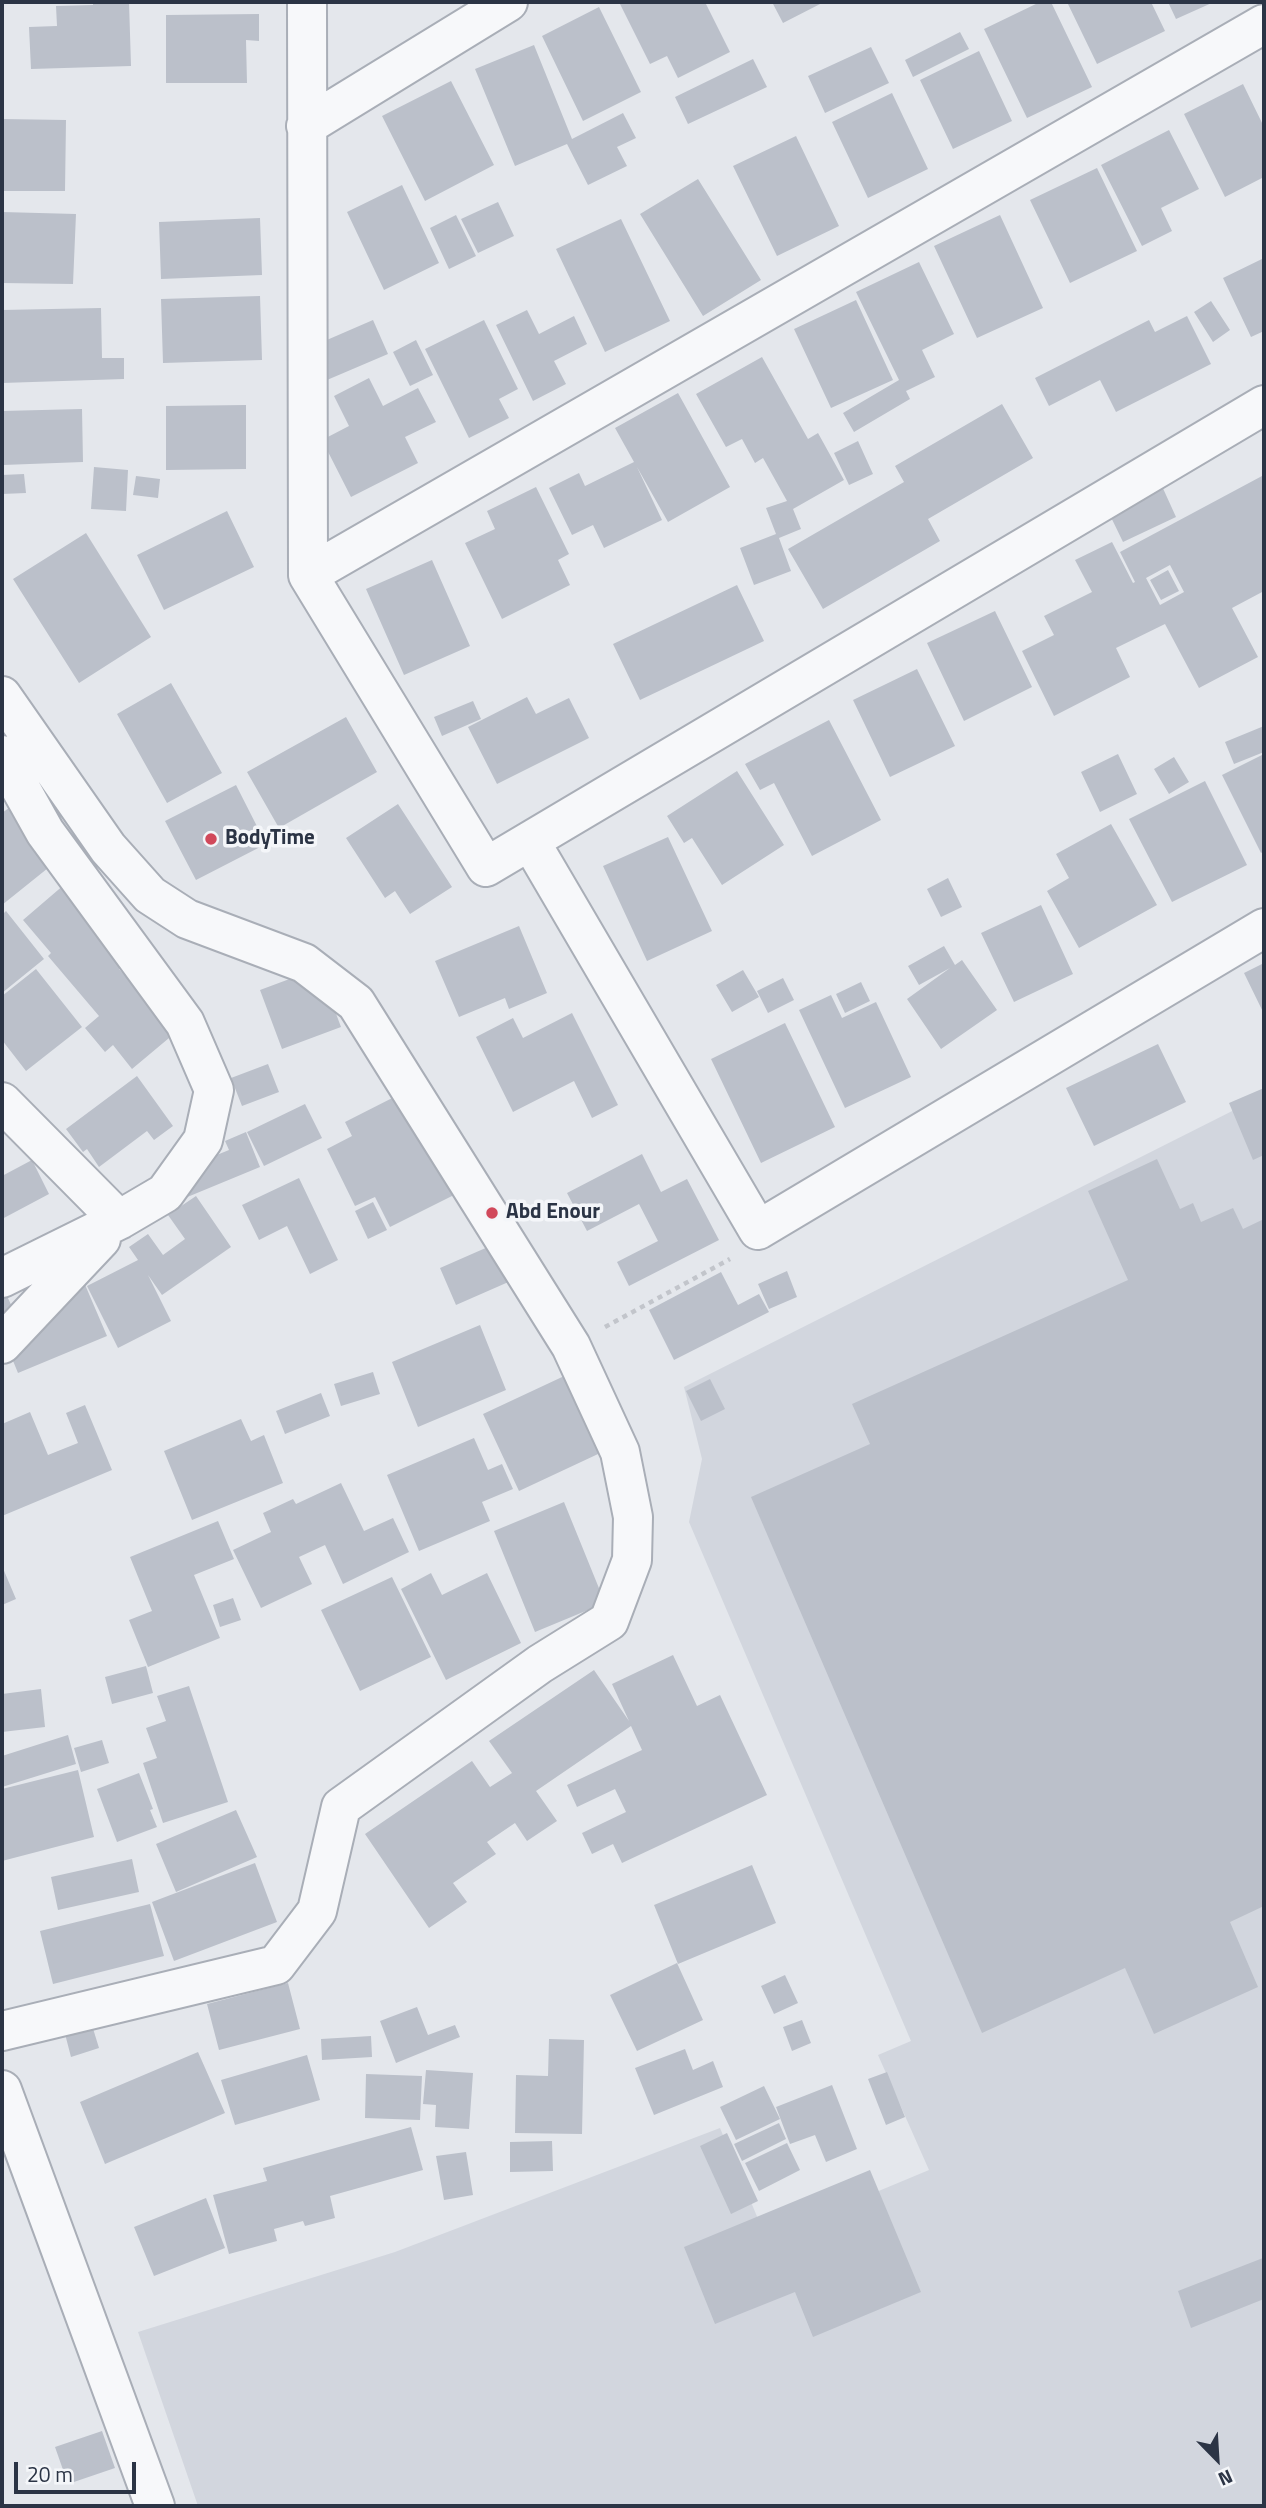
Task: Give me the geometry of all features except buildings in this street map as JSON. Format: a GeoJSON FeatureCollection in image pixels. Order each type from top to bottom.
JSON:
{"type":"FeatureCollection","features":[{"type":"Feature","properties":{"kind":"street"},"geometry":{"type":"LineString","coordinates":[[307,2],[308,575],[486,867],[1264,405]]}},
{"type":"Feature","properties":{"kind":"street"},"geometry":{"type":"LineString","coordinates":[[306,126],[508,2]]}},
{"type":"Feature","properties":{"kind":"street"},"geometry":{"type":"LineString","coordinates":[[308,575],[1264,24]]}},
{"type":"Feature","properties":{"kind":"street"},"geometry":{"type":"LineString","coordinates":[[2,696],[108,849],[150,895],[187,919],[304,962],[356,1003],[571,1346],[620,1452],[633,1517],[632,1560],[609,1621],[540,1664],[341,1807],[317,1911],[276,1965],[2,2031]]}},
{"type":"Feature","properties":{"kind":"street"},"geometry":{"type":"LineString","coordinates":[[2,755],[45,832],[185,1024],[214,1090],[203,1140],[165,1193],[119,1220],[2,1278]]}},
{"type":"Feature","properties":{"kind":"street"},"geometry":{"type":"LineString","coordinates":[[530,841],[758,1230],[1264,928]]}},
{"type":"Feature","properties":{"kind":"street"},"geometry":{"type":"LineString","coordinates":[[2,1102],[119,1220]]}},
{"type":"Feature","properties":{"kind":"street"},"geometry":{"type":"LineString","coordinates":[[2,1343],[119,1220]]}},
{"type":"Feature","properties":{"kind":"street"},"geometry":{"type":"LineString","coordinates":[[2,2090],[155,2506]]}},
{"type":"Feature","properties":{"kind":"path"},"geometry":{"type":"LineString","coordinates":[[571,1346],[732,1258],[758,1230]]}},
{"type":"Feature","properties":{"kind":"shaded area"},"geometry":{"type":"Polygon","coordinates":[[[1264,1095],[1264,2506],[198,2506],[138,2332],[395,2252],[720,2128],[766,2238],[929,2170],[878,2055],[911,2041],[689,1522],[702,1459],[684,1387],[1264,1095]]]}},
{"type":"Feature","properties":{"kind":"place","name":"BodyTime"},"geometry":{"type":"Point","coordinates":[211,839]}},
{"type":"Feature","properties":{"kind":"place","name":"Abd Enour"},"geometry":{"type":"Point","coordinates":[492,1213]}}]}
